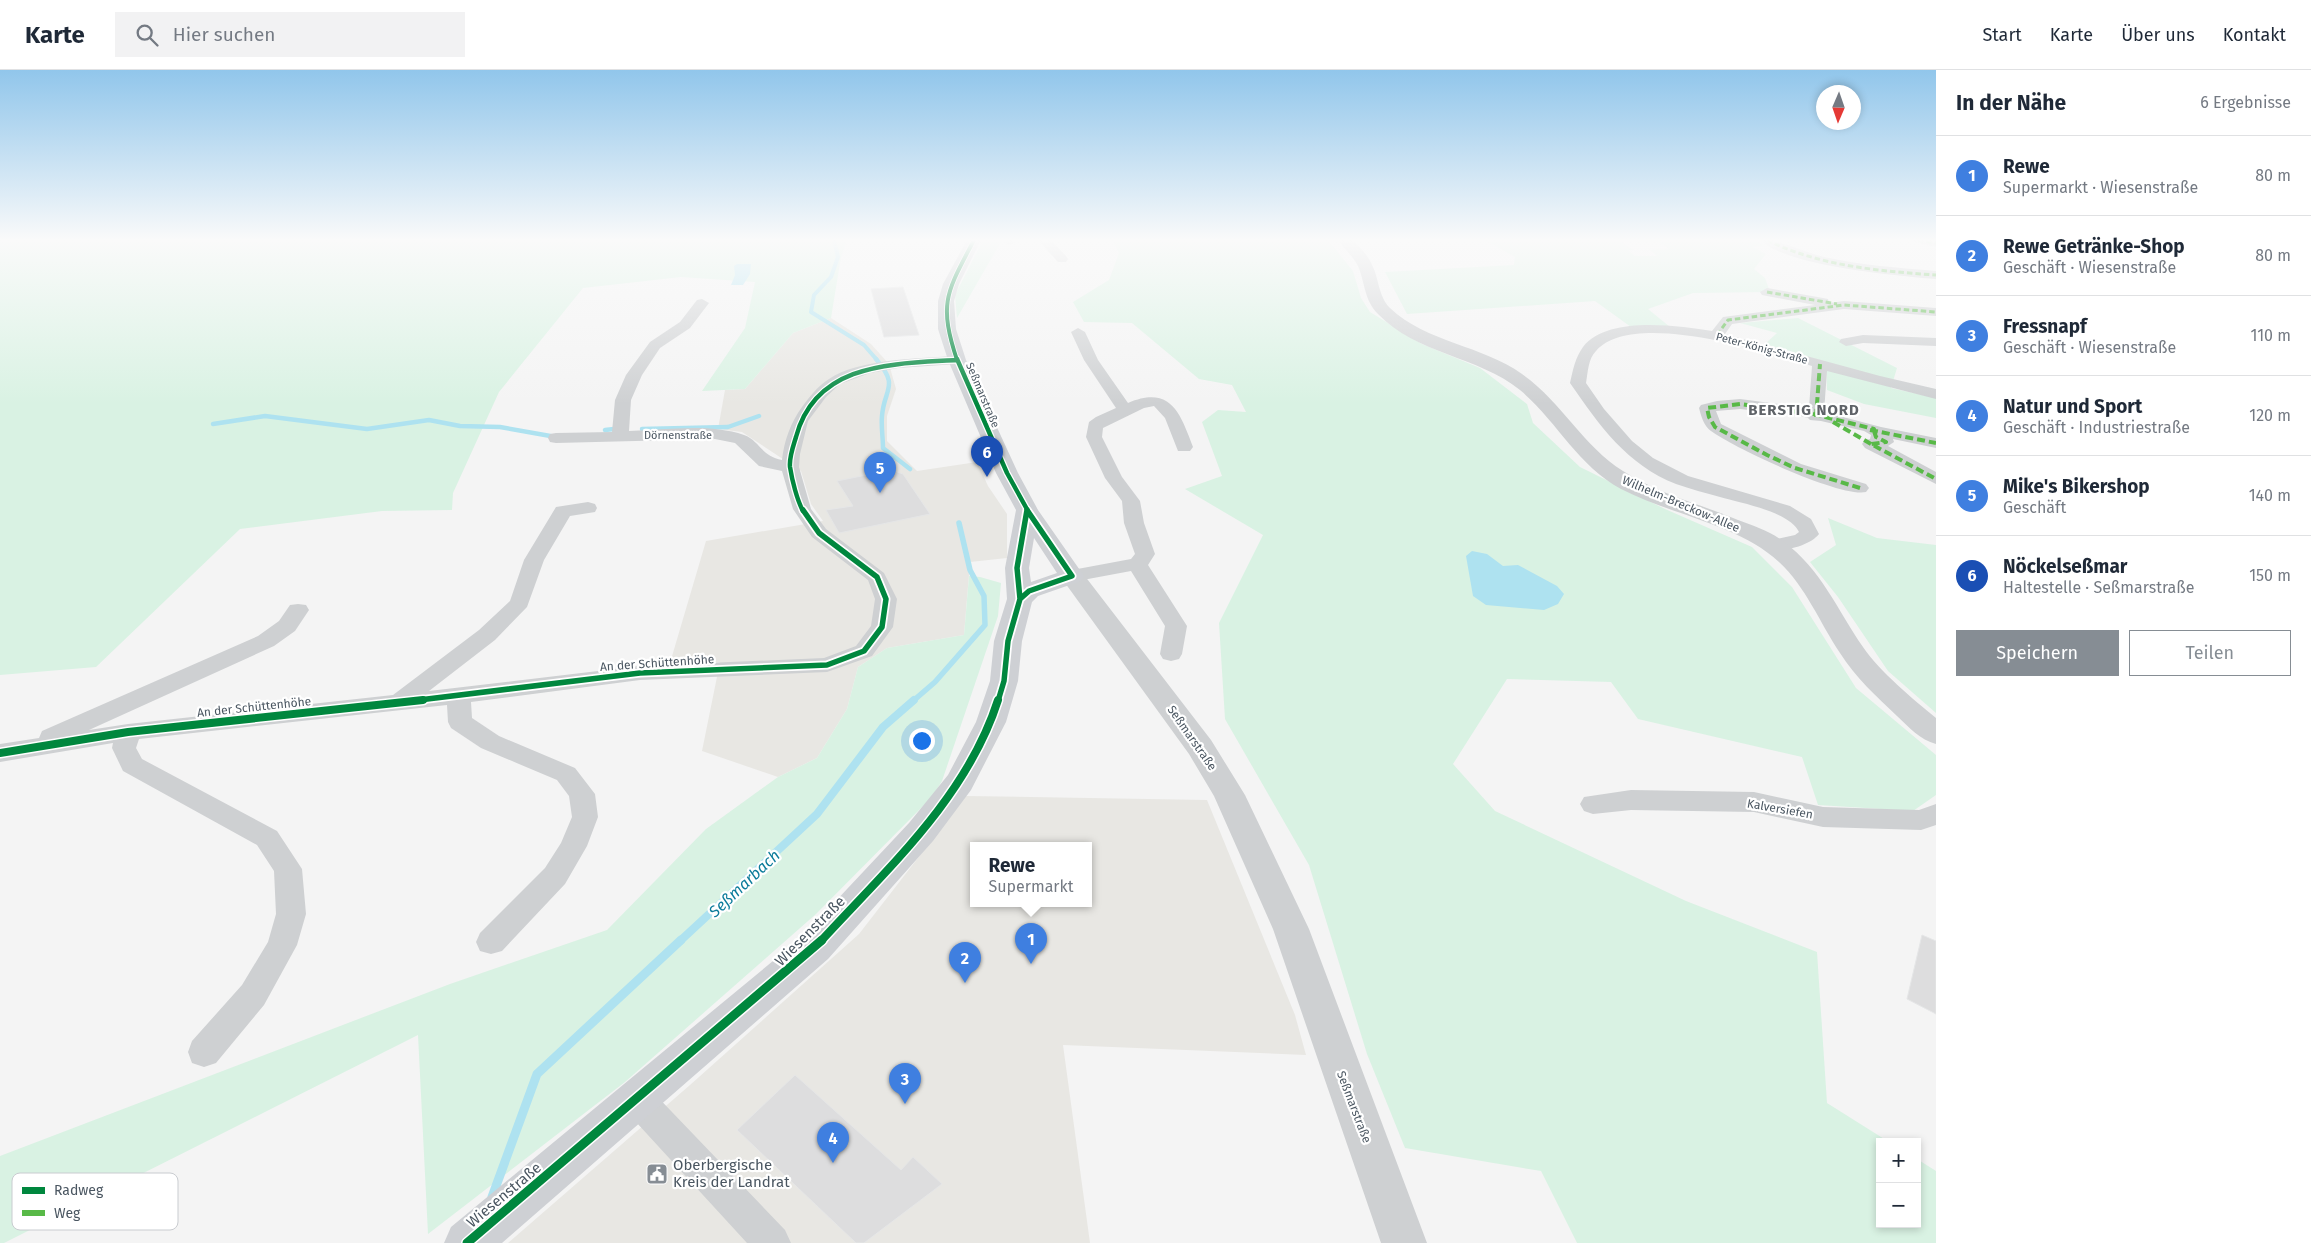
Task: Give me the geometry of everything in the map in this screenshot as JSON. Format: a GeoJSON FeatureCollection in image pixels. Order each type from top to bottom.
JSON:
{"type":"FeatureCollection","features":[{"type":"Feature","properties":{"kind":"main road","name":"Seßmarstraße"},"geometry":{"type":"LineString","coordinates":[[948,295],[946,301],[947,329],[957,360],[988,432],[1027,510],[1072,576]]}},
{"type":"Feature","properties":{"kind":"main road","name":"Wiesenstraße"},"geometry":{"type":"LineString","coordinates":[[480,1233],[816,948],[921,832],[960,782],[991,722],[1004,681],[1008,641],[1020,599],[1018,568],[1027,510]]}},
{"type":"Feature","properties":{"kind":"main road"},"geometry":{"type":"LineString","coordinates":[[1020,599],[1029,591],[1072,576]]}},
{"type":"Feature","properties":{"kind":"street","name":"Wilhelm-Breckow-Allee"},"geometry":{"type":"LineString","coordinates":[[1373,295],[1384,312],[1423,336],[1479,359],[1513,376],[1536,394],[1554,412],[1566,432],[1593,461],[1616,477],[1646,492],[1750,533],[1774,545],[1805,574],[1854,655],[1902,706],[1936,734]]}},
{"type":"Feature","properties":{"kind":"street"},"geometry":{"type":"LineString","coordinates":[[1783,295],[1844,305],[1936,312]]}},
{"type":"Feature","properties":{"kind":"street"},"geometry":{"type":"LineString","coordinates":[[620,435],[623,400],[634,375],[655,346],[685,325],[702,303]]}},
{"type":"Feature","properties":{"kind":"street"},"geometry":{"type":"LineString","coordinates":[[1717,335],[1728,320],[1844,305]]}},
{"type":"Feature","properties":{"kind":"street","name":"Peter-König-Straße"},"geometry":{"type":"LineString","coordinates":[[1774,545],[1801,540],[1809,534],[1804,523],[1783,510],[1682,480],[1647,462],[1626,445],[1598,412],[1578,383],[1582,358],[1593,344],[1612,334],[1636,330],[1671,330],[1717,335],[1882,382],[1936,394]]}},
{"type":"Feature","properties":{"kind":"street"},"geometry":{"type":"LineString","coordinates":[[1078,332],[1091,360],[1125,410]]}},
{"type":"Feature","properties":{"kind":"street"},"geometry":{"type":"LineString","coordinates":[[1846,342],[1863,338],[1936,342]]}},
{"type":"Feature","properties":{"kind":"street","name":"An der Schüttenhöhe"},"geometry":{"type":"LineString","coordinates":[[0,753],[128,732],[459,696],[640,673],[827,666],[864,651],[882,627],[886,600],[878,577],[819,533],[802,509],[790,467],[791,454],[800,421],[820,394],[835,381],[867,369],[898,364],[957,360]]}},
{"type":"Feature","properties":{"kind":"street"},"geometry":{"type":"LineString","coordinates":[[1816,416],[1820,364]]}},
{"type":"Feature","properties":{"kind":"street"},"geometry":{"type":"LineString","coordinates":[[1072,576],[1136,564],[1142,560],[1145,554],[1134,523],[1131,500],[1114,478],[1094,437],[1095,426],[1102,420],[1150,400],[1159,402],[1167,408],[1184,448]]}},
{"type":"Feature","properties":{"kind":"street"},"geometry":{"type":"LineString","coordinates":[[1860,488],[1795,468],[1767,456],[1715,427],[1708,417],[1707,408],[1715,405],[1763,406],[1797,412],[1797,410],[1834,422],[1872,438],[1936,478]]}},
{"type":"Feature","properties":{"kind":"street"},"geometry":{"type":"LineString","coordinates":[[1816,416],[1860,424],[1874,429],[1872,438]]}},
{"type":"Feature","properties":{"kind":"street","name":"Dörnenstraße"},"geometry":{"type":"LineString","coordinates":[[556,438],[715,434],[741,439],[766,462],[790,467]]}},
{"type":"Feature","properties":{"kind":"street"},"geometry":{"type":"LineString","coordinates":[[1872,438],[1936,444]]}},
{"type":"Feature","properties":{"kind":"street"},"geometry":{"type":"LineString","coordinates":[[399,702],[487,635],[520,603],[534,560],[564,511],[588,508]]}},
{"type":"Feature","properties":{"kind":"street"},"geometry":{"type":"LineString","coordinates":[[1136,564],[1176,626],[1171,654]]}},
{"type":"Feature","properties":{"kind":"street","name":"Seßmarstraße"},"geometry":{"type":"LineString","coordinates":[[1072,576],[1200,747],[1229,795],[1291,929],[1404,1243]]}},
{"type":"Feature","properties":{"kind":"street","name":"An der Schüttenhöhe"},"geometry":{"type":"LineString","coordinates":[[25,749],[266,641],[286,626],[298,610]]}},
{"type":"Feature","properties":{"kind":"street"},"geometry":{"type":"LineString","coordinates":[[459,696],[460,722],[490,742],[566,774],[582,794],[585,817],[573,846],[555,876],[491,942]]}},
{"type":"Feature","properties":{"kind":"street"},"geometry":{"type":"LineString","coordinates":[[128,732],[124,748],[132,765],[267,838],[288,869],[291,914],[282,944],[253,995],[204,1052]]}},
{"type":"Feature","properties":{"kind":"street","name":"Kalversiefen"},"geometry":{"type":"LineString","coordinates":[[1593,804],[1631,800],[1754,802],[1823,817],[1921,820],[1936,814]]}},
{"type":"Feature","properties":{"kind":"street"},"geometry":{"type":"LineString","coordinates":[[637,1099],[772,1243]]}},
{"type":"Feature","properties":{"kind":"shaded area"},"geometry":{"type":"Polygon","coordinates":[[[831,318],[871,344],[889,364],[896,389],[887,416],[887,441],[917,471],[977,462],[988,486],[1007,514],[1007,558],[970,562],[964,635],[887,648],[858,667],[847,709],[817,758],[778,777],[702,751],[720,662],[670,663],[706,541],[823,521],[811,504],[801,471],[742,432],[718,429],[725,390],[745,389],[793,333],[831,318]]]}},
{"type":"Feature","properties":{"kind":"shaded area"},"geometry":{"type":"Polygon","coordinates":[[[966,796],[1207,800],[1295,1015],[1306,1055],[1063,1045],[1090,1243],[508,1243],[690,1085],[859,934],[966,796]]]}},
{"type":"Feature","properties":{"kind":"green space"},"geometry":{"type":"Polygon","coordinates":[[[0,295],[578,295],[499,392],[453,493],[452,510],[382,511],[240,529],[96,667],[0,675],[0,295]]]}},
{"type":"Feature","properties":{"kind":"green space"},"geometry":{"type":"Polygon","coordinates":[[[752,295],[835,295],[831,318],[793,333],[745,389],[702,391],[745,328],[752,295]]]}},
{"type":"Feature","properties":{"kind":"green space"},"geometry":{"type":"Polygon","coordinates":[[[955,295],[970,295],[957,318],[955,295]]]}},
{"type":"Feature","properties":{"kind":"green space"},"geometry":{"type":"Polygon","coordinates":[[[1085,295],[1360,295],[1370,312],[1422,344],[1480,368],[1527,404],[1533,423],[1580,467],[1665,509],[1752,547],[1792,587],[1856,688],[1936,755],[1936,795],[1913,811],[1818,805],[1802,757],[1638,719],[1611,682],[1507,679],[1453,764],[1495,811],[1686,901],[1817,952],[1827,1103],[1883,1138],[1876,1138],[1876,1228],[1921,1228],[1921,1162],[1936,1171],[1936,1243],[1577,1243],[1541,1171],[1405,1148],[1367,1054],[1309,865],[1225,719],[1219,623],[1263,535],[1185,489],[1222,476],[1202,422],[1218,410],[1246,412],[1232,385],[1199,379],[1132,323],[1084,322],[1073,302],[1085,295]]]}},
{"type":"Feature","properties":{"kind":"green space"},"geometry":{"type":"Polygon","coordinates":[[[1397,295],[1688,295],[1648,309],[1670,327],[1631,327],[1595,301],[1407,314],[1397,295]]]}},
{"type":"Feature","properties":{"kind":"green space"},"geometry":{"type":"Polygon","coordinates":[[[1798,318],[1897,368],[1891,388],[1936,398],[1936,418],[1864,404],[1827,390],[1826,362],[1765,344],[1777,333],[1740,323],[1798,318]]]}},
{"type":"Feature","properties":{"kind":"green space"},"geometry":{"type":"Polygon","coordinates":[[[1828,518],[1877,538],[1936,545],[1936,713],[1888,671],[1838,597],[1810,562],[1836,545],[1828,518]]]}},
{"type":"Feature","properties":{"kind":"green space"},"geometry":{"type":"Polygon","coordinates":[[[969,576],[1001,583],[998,616],[942,781],[932,797],[816,914],[625,1082],[428,1234],[418,1035],[143,1173],[12,1173],[12,1230],[30,1230],[4,1243],[0,1243],[0,1156],[450,984],[607,930],[706,829],[778,777],[817,758],[847,709],[858,667],[887,648],[964,635],[969,576]]]}},
{"type":"Feature","properties":{"kind":"water"},"geometry":{"type":"Polygon","coordinates":[[[1472,551],[1487,554],[1503,566],[1518,565],[1557,586],[1564,594],[1558,604],[1544,610],[1486,605],[1473,596],[1466,556],[1472,551]]]}},
{"type":"Feature","properties":{"kind":"building"},"geometry":{"type":"Polygon","coordinates":[[[873,295],[906,295],[919,335],[884,337],[873,295]]]}},
{"type":"Feature","properties":{"kind":"building"},"geometry":{"type":"Polygon","coordinates":[[[891,470],[903,474],[930,514],[839,533],[826,510],[853,506],[837,481],[891,470]]]}},
{"type":"Feature","properties":{"kind":"building"},"geometry":{"type":"Polygon","coordinates":[[[1922,935],[1936,941],[1936,1014],[1907,999],[1922,935]]]}},
{"type":"Feature","properties":{"kind":"building"},"geometry":{"type":"Polygon","coordinates":[[[795,1075],[901,1170],[913,1157],[942,1184],[864,1243],[856,1243],[737,1130],[795,1075]]]}},
{"type":"Feature","properties":{"kind":"waterway","name":"Seßmarbach"},"geometry":{"type":"LineString","coordinates":[[814,295],[811,312],[864,345],[877,360]]}},
{"type":"Feature","properties":{"kind":"waterway","name":"Seßmarbach"},"geometry":{"type":"LineString","coordinates":[[876,359],[883,368],[889,382],[882,416],[883,448],[910,469]]}},
{"type":"Feature","properties":{"kind":"waterway"},"geometry":{"type":"LineString","coordinates":[[213,424],[265,416],[367,429],[429,420],[460,426],[500,427],[556,437]]}},
{"type":"Feature","properties":{"kind":"waterway"},"geometry":{"type":"LineString","coordinates":[[642,429],[728,427],[759,416]]}},
{"type":"Feature","properties":{"kind":"waterway"},"geometry":{"type":"LineString","coordinates":[[605,430],[614,429]]}},
{"type":"Feature","properties":{"kind":"waterway","name":"Seßmarbach"},"geometry":{"type":"LineString","coordinates":[[913,701],[935,682],[985,625],[984,596],[970,570],[959,523]]}},
{"type":"Feature","properties":{"kind":"waterway","name":"Seßmarbach"},"geometry":{"type":"LineString","coordinates":[[680,941],[817,814],[883,727],[914,700]]}},
{"type":"Feature","properties":{"kind":"waterway","name":"Seßmarbach"},"geometry":{"type":"LineString","coordinates":[[492,1197],[537,1074],[681,940]]}},
{"type":"Feature","properties":{"kind":"marked path"},"geometry":{"type":"LineString","coordinates":[[1783,295],[1837,304]]}},
{"type":"Feature","properties":{"kind":"marked path"},"geometry":{"type":"LineString","coordinates":[[1717,335],[1728,320],[1844,305],[1936,312]]}},
{"type":"Feature","properties":{"kind":"marked path"},"geometry":{"type":"LineString","coordinates":[[1816,417],[1820,364]]}},
{"type":"Feature","properties":{"kind":"marked path"},"geometry":{"type":"LineString","coordinates":[[1860,488],[1795,468],[1767,455],[1715,427],[1709,417],[1707,408],[1717,405],[1740,404],[1797,412],[1797,410],[1874,429],[1874,431]]}},
{"type":"Feature","properties":{"kind":"marked path"},"geometry":{"type":"LineString","coordinates":[[1833,422],[1871,444]]}},
{"type":"Feature","properties":{"kind":"marked path"},"geometry":{"type":"LineString","coordinates":[[1870,430],[1936,443]]}},
{"type":"Feature","properties":{"kind":"marked path"},"geometry":{"type":"LineString","coordinates":[[1874,431],[1876,437],[1886,442],[1871,444],[1936,479]]}},
{"type":"Feature","properties":{"kind":"cycle path"},"geometry":{"type":"LineString","coordinates":[[467,1243],[815,948],[921,832],[960,782],[991,722],[1004,681],[1008,641],[1020,599],[1029,591],[1072,576],[1027,510],[1007,473],[957,360],[947,329],[946,301],[948,295]]}},
{"type":"Feature","properties":{"kind":"cycle path"},"geometry":{"type":"LineString","coordinates":[[0,753],[128,732],[459,696],[640,673],[827,665],[864,651],[882,627],[886,599],[877,577],[819,533],[802,509],[790,467],[791,454],[800,421],[820,394],[835,381],[867,369],[898,364],[957,360]]}},
{"type":"Feature","properties":{"kind":"cycle path"},"geometry":{"type":"LineString","coordinates":[[1020,599],[1017,568],[1027,510]]}},
{"type":"Feature","properties":{"kind":"place","name":"Nöckelseßmar"},"geometry":{"type":"Point","coordinates":[987,477]}},
{"type":"Feature","properties":{"kind":"place","name":"Mike's Bikershop"},"geometry":{"type":"Point","coordinates":[880,493]}},
{"type":"Feature","properties":{"kind":"place","name":"Rewe"},"geometry":{"type":"Point","coordinates":[1031,964]}},
{"type":"Feature","properties":{"kind":"place","name":"Rewe Getränke-Shop"},"geometry":{"type":"Point","coordinates":[965,983]}},
{"type":"Feature","properties":{"kind":"place","name":"Fressnapf"},"geometry":{"type":"Point","coordinates":[905,1104]}},
{"type":"Feature","properties":{"kind":"place","name":"Natur und Sport"},"geometry":{"type":"Point","coordinates":[833,1163]}},
{"type":"Feature","properties":{"kind":"place","name":"Oberbergische Kreis der Landrat"},"geometry":{"type":"Point","coordinates":[657,1174]}},
{"type":"Feature","properties":{"kind":"district","name":"BERSTIG NORD"},"geometry":{"type":"Point","coordinates":[1804,410]}}]}
